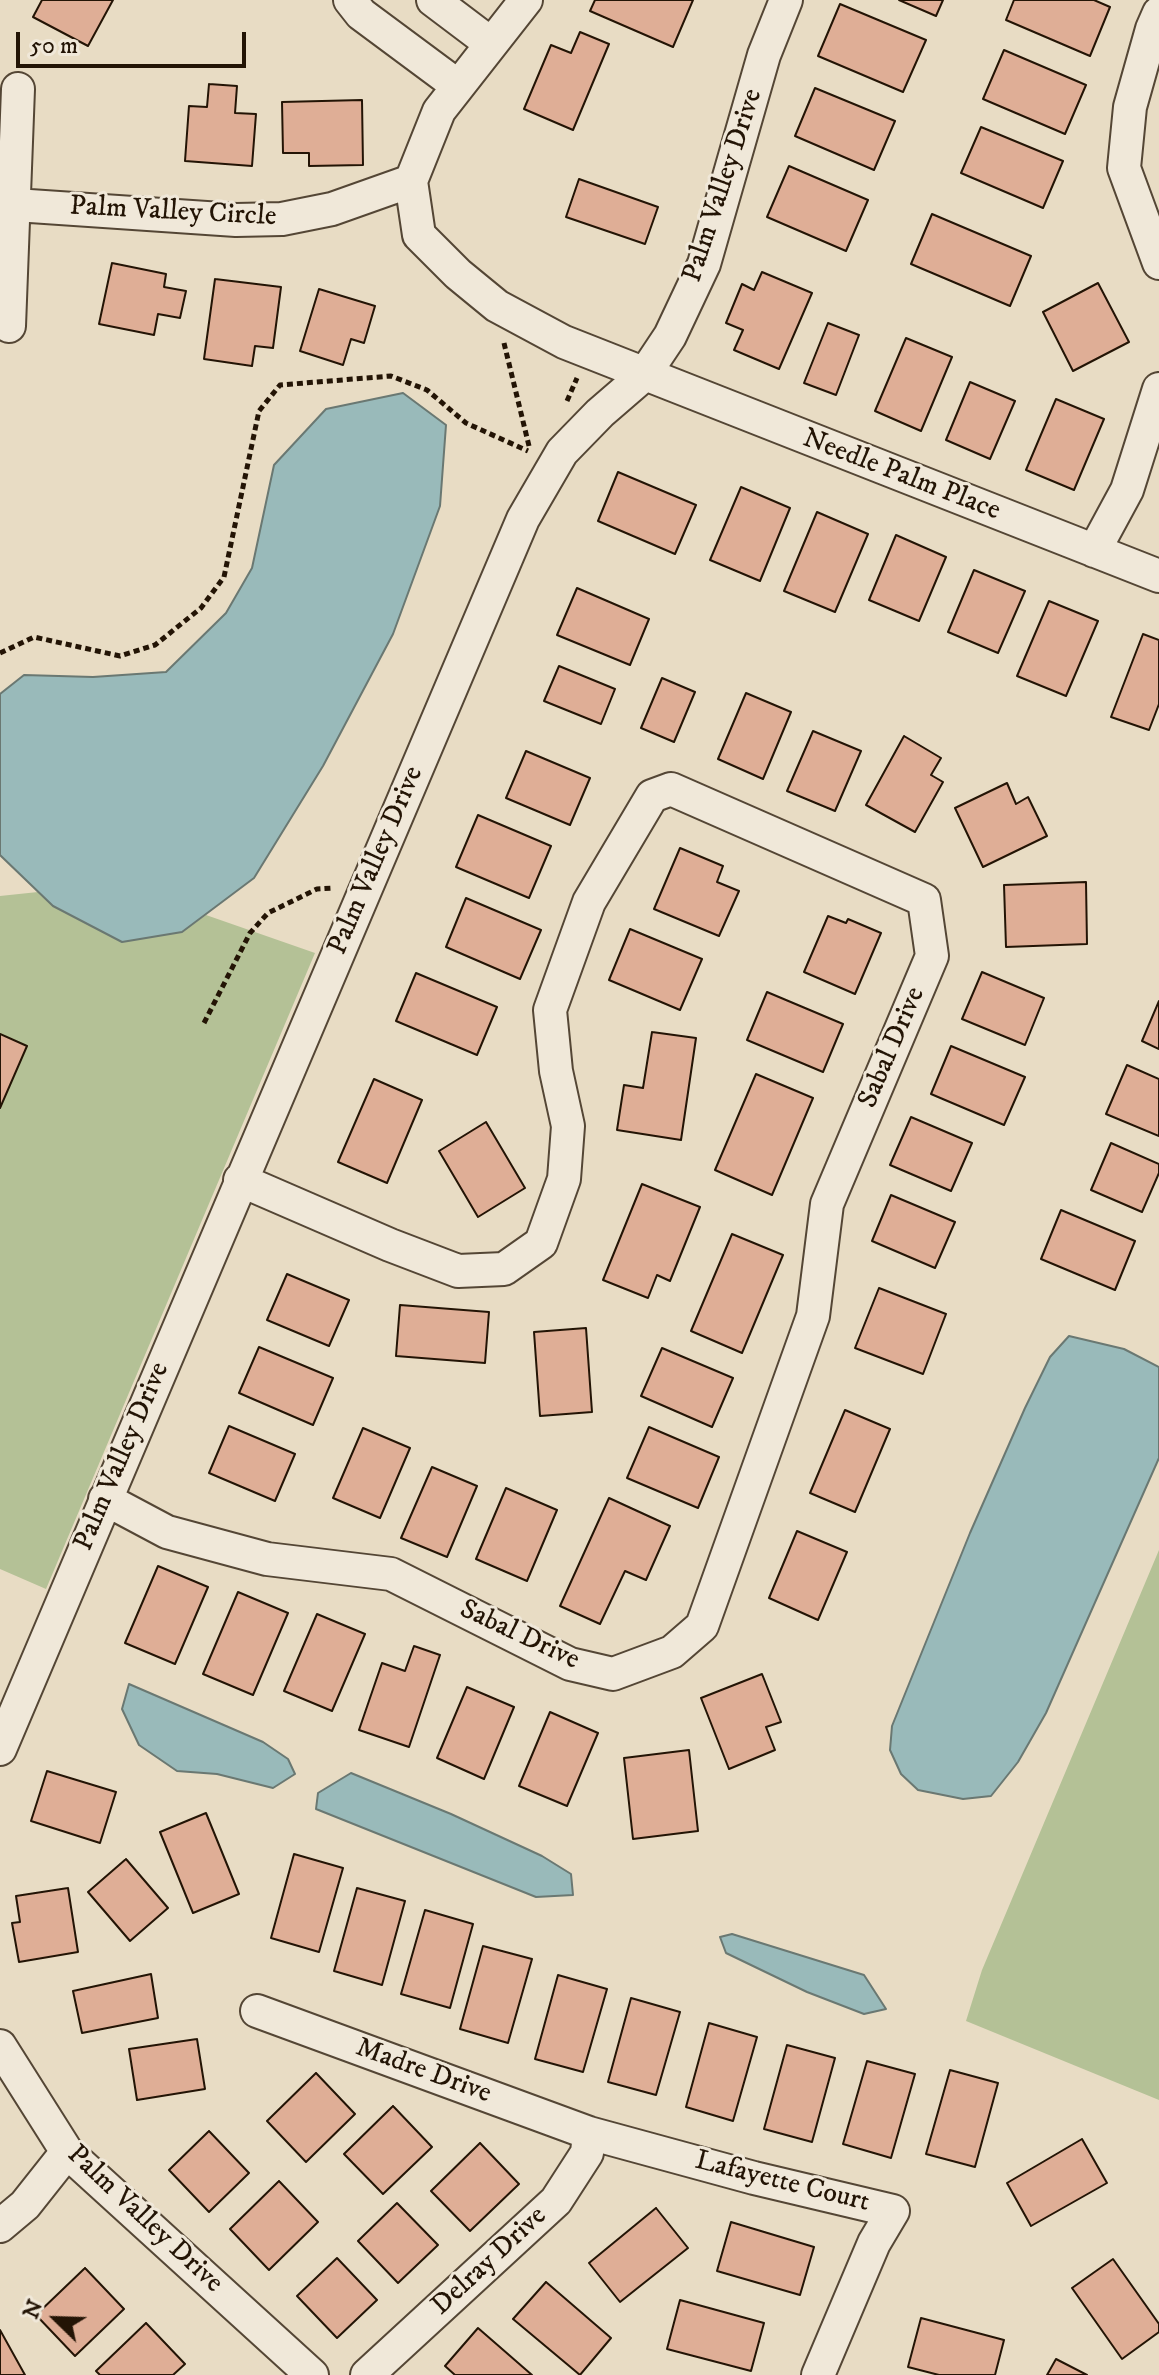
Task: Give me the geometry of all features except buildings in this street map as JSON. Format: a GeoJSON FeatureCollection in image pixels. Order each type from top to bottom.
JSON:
{"type":"FeatureCollection","features":[{"type":"Feature","properties":{"kind":"street"},"geometry":{"type":"LineString","coordinates":[[350,0],[361,14],[458,86]]}},
{"type":"Feature","properties":{"kind":"street"},"geometry":{"type":"LineString","coordinates":[[433,0],[490,43]]}},
{"type":"Feature","properties":{"kind":"street"},"geometry":{"type":"LineString","coordinates":[[411,181],[439,111],[526,0]]}},
{"type":"Feature","properties":{"kind":"street","name":"Palm Valley Drive"},"geometry":{"type":"LineString","coordinates":[[0,1749],[523,519],[562,452],[600,413],[644,375],[670,336],[704,264],[764,55],[786,0]]}},
{"type":"Feature","properties":{"kind":"street"},"geometry":{"type":"LineString","coordinates":[[1159,13],[1130,107],[1124,168],[1159,263]]}},
{"type":"Feature","properties":{"kind":"street"},"geometry":{"type":"LineString","coordinates":[[9,326],[7,204],[18,89]]}},
{"type":"Feature","properties":{"kind":"street","name":"Needle Palm Place"},"geometry":{"type":"LineString","coordinates":[[411,181],[419,235],[458,274],[497,306],[564,342],[1159,576]]}},
{"type":"Feature","properties":{"kind":"street","name":"Palm Valley Circle"},"geometry":{"type":"LineString","coordinates":[[7,204],[236,220],[282,219],[332,209],[411,181]]}},
{"type":"Feature","properties":{"kind":"street"},"geometry":{"type":"LineString","coordinates":[[1094,551],[1127,490],[1159,389]]}},
{"type":"Feature","properties":{"kind":"street","name":"Sabal Drive"},"geometry":{"type":"LineString","coordinates":[[105,1499],[167,1532],[267,1559],[391,1574],[570,1664],[613,1674],[672,1652],[702,1626],[813,1316],[827,1204],[932,956],[924,900],[671,789],[652,796],[589,902],[550,1010],[556,1071],[568,1126],[564,1179],[541,1243],[504,1269],[458,1271],[240,1180]]}},
{"type":"Feature","properties":{"kind":"street","name":"Madre Drive"},"geometry":{"type":"LineString","coordinates":[[257,2011],[589,2133]]}},
{"type":"Feature","properties":{"kind":"street","name":"Palm Valley Drive"},"geometry":{"type":"LineString","coordinates":[[0,2046],[67,2152],[312,2375]]}},
{"type":"Feature","properties":{"kind":"street","name":"Delray Drive"},"geometry":{"type":"LineString","coordinates":[[367,2375],[556,2201],[587,2153],[589,2133]]}},
{"type":"Feature","properties":{"kind":"street","name":"Lafayette Court"},"geometry":{"type":"LineString","coordinates":[[589,2133],[754,2178],[893,2211],[874,2243],[818,2375]]}},
{"type":"Feature","properties":{"kind":"street"},"geometry":{"type":"LineString","coordinates":[[0,2226],[25,2205],[67,2152]]}},
{"type":"Feature","properties":{"kind":"path"},"geometry":{"type":"LineString","coordinates":[[0,653],[34,637],[120,656],[155,645],[201,608],[224,577],[259,411],[280,385],[391,376],[427,390],[466,423],[530,452],[497,306]]}},
{"type":"Feature","properties":{"kind":"path"},"geometry":{"type":"LineString","coordinates":[[204,1023],[250,933],[268,913],[317,889],[336,888]]}},
{"type":"Feature","properties":{"kind":"green space"},"geometry":{"type":"Polygon","coordinates":[[[38,892],[53,906],[182,932],[206,915],[315,953],[46,1589],[0,1569],[0,896],[38,892]]]}},
{"type":"Feature","properties":{"kind":"green space"},"geometry":{"type":"Polygon","coordinates":[[[1159,1550],[1159,2100],[966,2021],[982,1970],[1159,1550]]]}},
{"type":"Feature","properties":{"kind":"water"},"geometry":{"type":"Polygon","coordinates":[[[403,393],[446,425],[440,506],[393,634],[323,766],[254,878],[182,932],[122,942],[53,906],[0,855],[0,694],[24,675],[93,677],[166,672],[226,613],[252,568],[274,465],[326,409],[403,393]]]}},
{"type":"Feature","properties":{"kind":"water"},"geometry":{"type":"Polygon","coordinates":[[[1069,1336],[1124,1349],[1159,1367],[1159,1458],[1046,1713],[1018,1762],[991,1796],[963,1799],[918,1790],[901,1774],[890,1750],[892,1726],[970,1533],[1025,1408],[1050,1357],[1069,1336]]]}},
{"type":"Feature","properties":{"kind":"water"},"geometry":{"type":"Polygon","coordinates":[[[129,1684],[263,1742],[288,1759],[295,1774],[273,1788],[217,1774],[177,1771],[139,1745],[122,1709],[129,1684]]]}},
{"type":"Feature","properties":{"kind":"water"},"geometry":{"type":"Polygon","coordinates":[[[351,1773],[542,1856],[571,1874],[573,1895],[536,1897],[316,1809],[318,1793],[351,1773]]]}},
{"type":"Feature","properties":{"kind":"water"},"geometry":{"type":"Polygon","coordinates":[[[732,1934],[864,1975],[886,2009],[864,2014],[807,1992],[726,1953],[720,1937],[732,1934]]]}}]}
